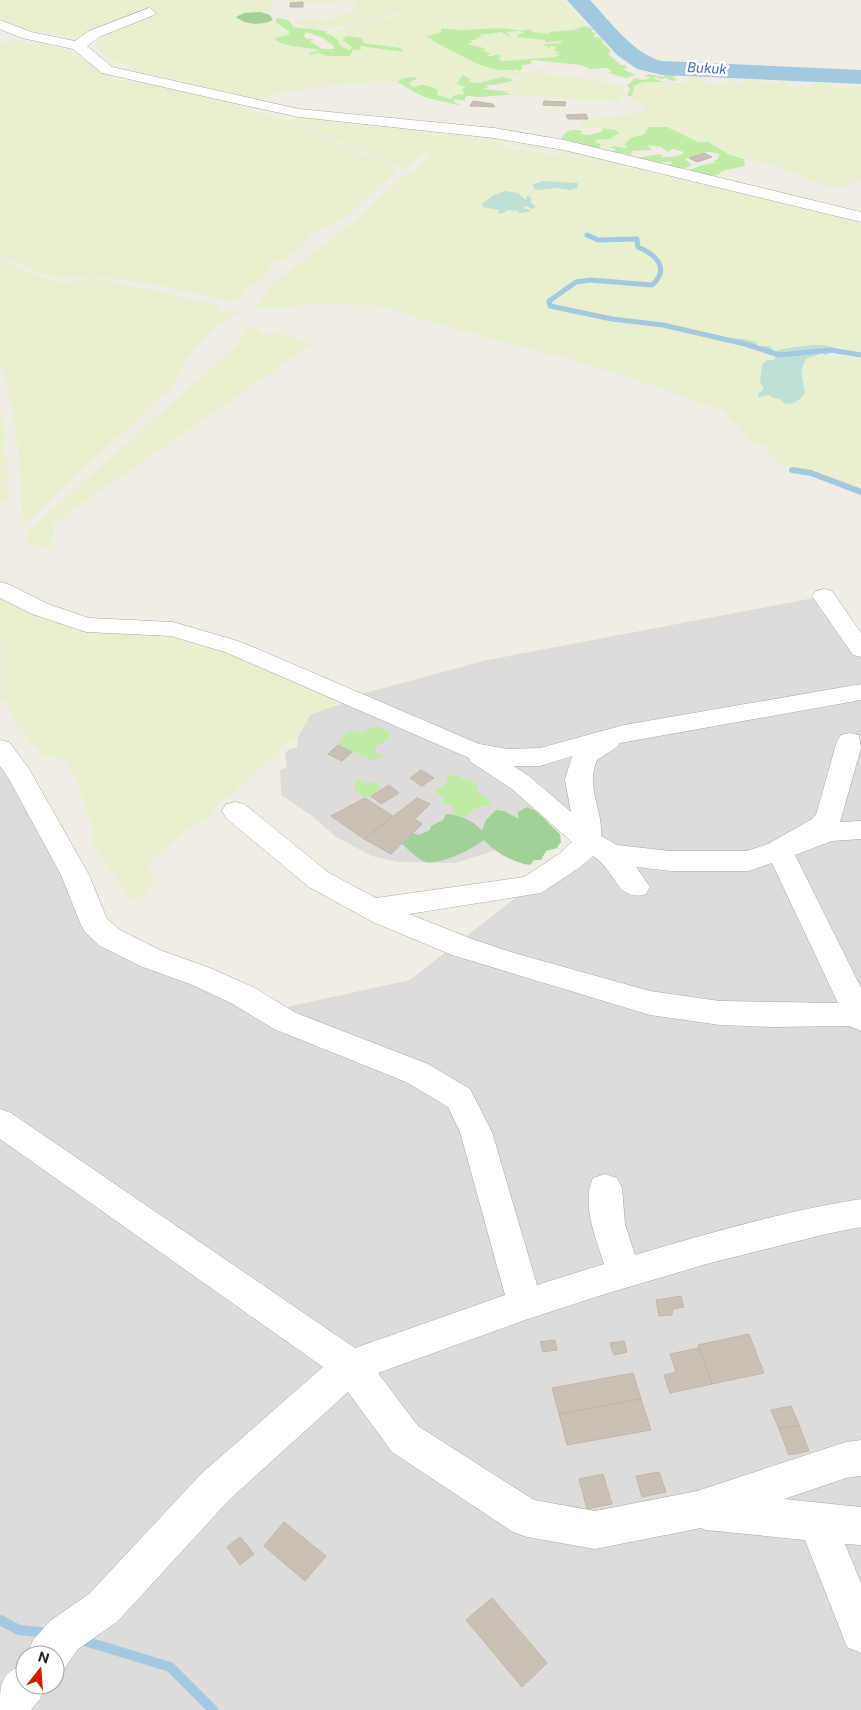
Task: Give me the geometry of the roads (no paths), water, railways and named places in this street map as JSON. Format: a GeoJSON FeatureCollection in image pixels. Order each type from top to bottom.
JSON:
{"type":"FeatureCollection","features":[{"type":"Feature","properties":{"kind":"street"},"geometry":{"type":"LineString","coordinates":[[78,46],[94,34],[149,12]]}},
{"type":"Feature","properties":{"kind":"street"},"geometry":{"type":"LineString","coordinates":[[0,24],[27,35],[78,46],[107,70],[234,99],[299,113],[494,133],[564,145],[861,217]]}},
{"type":"Feature","properties":{"kind":"street"},"geometry":{"type":"LineString","coordinates":[[0,589],[40,609],[86,625],[173,629],[233,647],[472,751],[521,783],[587,840],[611,854],[636,887]]}},
{"type":"Feature","properties":{"kind":"street"},"geometry":{"type":"LineString","coordinates":[[824,596],[861,650]]}},
{"type":"Feature","properties":{"kind":"street"},"geometry":{"type":"LineString","coordinates":[[472,751],[508,758],[540,757],[624,733],[861,692]]}},
{"type":"Feature","properties":{"kind":"street"},"geometry":{"type":"LineString","coordinates":[[372,909],[531,886],[569,861],[582,850],[587,840],[588,827],[578,780],[581,766],[586,755],[596,747],[624,733]]}},
{"type":"Feature","properties":{"kind":"street"},"geometry":{"type":"LineString","coordinates":[[779,849],[822,826],[829,818],[850,741]]}},
{"type":"Feature","properties":{"kind":"street"},"geometry":{"type":"LineString","coordinates":[[0,748],[20,775],[75,875],[95,925],[110,938],[150,958],[242,994],[285,1021],[417,1073],[459,1098],[476,1132],[525,1304]]}},
{"type":"Feature","properties":{"kind":"street"},"geometry":{"type":"LineString","coordinates":[[844,766],[861,787]]}},
{"type":"Feature","properties":{"kind":"street"},"geometry":{"type":"LineString","coordinates":[[235,810],[320,880],[372,909],[462,946],[503,960],[650,1003],[720,1013],[859,1016],[779,849]]}},
{"type":"Feature","properties":{"kind":"street"},"geometry":{"type":"LineString","coordinates":[[611,854],[670,861],[749,861],[830,832],[861,830]]}},
{"type":"Feature","properties":{"kind":"street"},"geometry":{"type":"LineString","coordinates":[[0,1122],[351,1366],[405,1439],[527,1518],[595,1530],[697,1510],[846,1460],[861,1458]]}},
{"type":"Feature","properties":{"kind":"street"},"geometry":{"type":"LineString","coordinates":[[605,1188],[608,1224],[624,1274]]}},
{"type":"Feature","properties":{"kind":"street"},"geometry":{"type":"LineString","coordinates":[[56,1645],[64,1635],[103,1608],[216,1487],[351,1366],[525,1304],[624,1274],[730,1243],[826,1219],[861,1213]]}},
{"type":"Feature","properties":{"kind":"street"},"geometry":{"type":"LineString","coordinates":[[697,1510],[861,1526]]}},
{"type":"Feature","properties":{"kind":"street"},"geometry":{"type":"LineString","coordinates":[[818,1522],[861,1633]]}},
{"type":"Feature","properties":{"kind":"street"},"geometry":{"type":"LineString","coordinates":[[4,1710],[16,1695]]}},
{"type":"Feature","properties":{"kind":"waterway","name":"Bukuk"},"geometry":{"type":"LineString","coordinates":[[578,0],[625,50],[645,64],[662,68],[861,77]]}},
{"type":"Feature","properties":{"kind":"waterway"},"geometry":{"type":"LineString","coordinates":[[587,235],[598,240],[637,239],[638,247],[650,253],[659,262],[660,273],[658,279],[652,285],[590,280],[576,282],[549,301],[550,306],[612,319],[663,325],[745,344],[779,355],[831,350],[861,355]]}},
{"type":"Feature","properties":{"kind":"waterway"},"geometry":{"type":"LineString","coordinates":[[792,470],[811,473],[861,492]]}},
{"type":"Feature","properties":{"kind":"waterway"},"geometry":{"type":"LineString","coordinates":[[0,1620],[19,1630],[50,1633]]}},
{"type":"Feature","properties":{"kind":"waterway"},"geometry":{"type":"LineString","coordinates":[[78,1639],[170,1667],[213,1710]]}}]}
